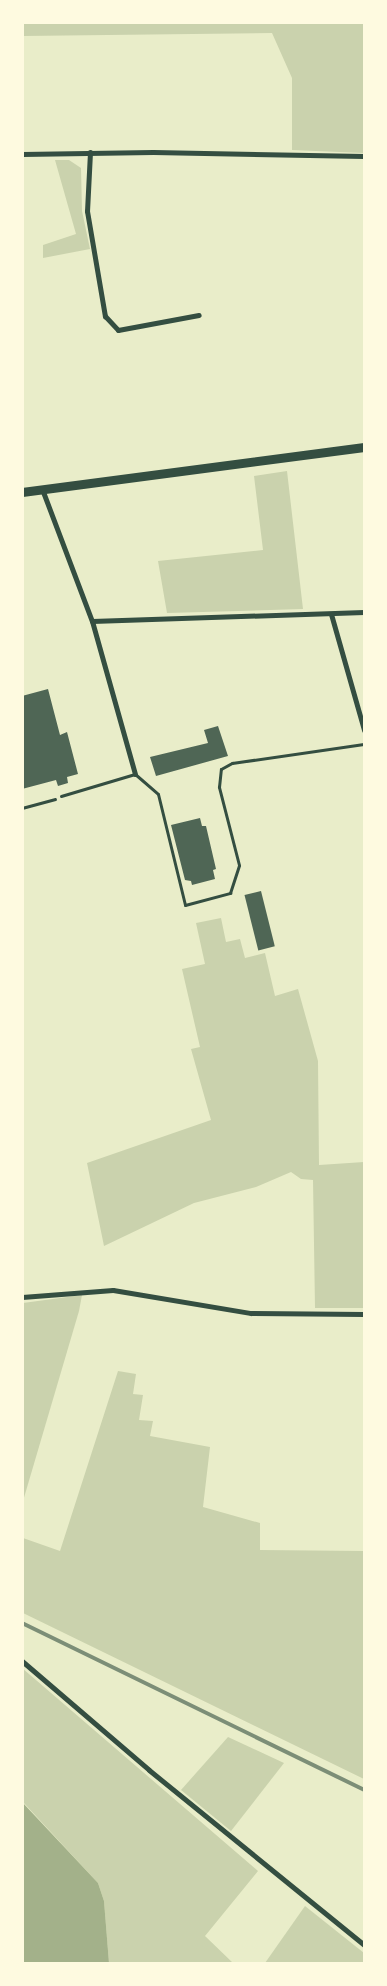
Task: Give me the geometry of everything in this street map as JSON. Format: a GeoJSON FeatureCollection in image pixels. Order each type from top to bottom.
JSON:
{"type":"FeatureCollection","features":[{"type":"Feature","properties":{"kind":"main road"},"geometry":{"type":"LineString","coordinates":[[22,492],[364,447]]}},
{"type":"Feature","properties":{"kind":"street"},"geometry":{"type":"LineString","coordinates":[[90,152],[87,212],[105,316],[118,330],[199,315]]}},
{"type":"Feature","properties":{"kind":"street"},"geometry":{"type":"LineString","coordinates":[[22,154],[90,152],[364,156]]}},
{"type":"Feature","properties":{"kind":"street"},"geometry":{"type":"LineString","coordinates":[[42,490],[92,620],[134,774]]}},
{"type":"Feature","properties":{"kind":"street"},"geometry":{"type":"LineString","coordinates":[[92,620],[364,612]]}},
{"type":"Feature","properties":{"kind":"street"},"geometry":{"type":"LineString","coordinates":[[331,614],[364,730]]}},
{"type":"Feature","properties":{"kind":"street"},"geometry":{"type":"LineString","coordinates":[[22,1297],[113,1290],[251,1312],[364,1314]]}},
{"type":"Feature","properties":{"kind":"street"},"geometry":{"type":"LineString","coordinates":[[22,1661],[186,1801],[364,1945]]}},
{"type":"Feature","properties":{"kind":"lane"},"geometry":{"type":"LineString","coordinates":[[61,796],[134,774],[158,794],[185,905],[230,893],[239,865],[220,787],[221,769],[232,763],[364,744]]}},
{"type":"Feature","properties":{"kind":"path"},"geometry":{"type":"LineString","coordinates":[[22,808],[61,796]]}},
{"type":"Feature","properties":{"kind":"shaded area"},"geometry":{"type":"Polygon","coordinates":[[[22,23],[364,23],[364,153],[292,150],[292,78],[272,33],[23,36],[22,23]]]}},
{"type":"Feature","properties":{"kind":"shaded area"},"geometry":{"type":"Polygon","coordinates":[[[55,160],[69,160],[81,168],[82,211],[90,249],[43,258],[43,245],[76,234],[55,160]]]}},
{"type":"Feature","properties":{"kind":"shaded area"},"geometry":{"type":"Polygon","coordinates":[[[287,471],[303,609],[167,613],[158,561],[263,550],[254,476],[287,471]]]}},
{"type":"Feature","properties":{"kind":"shaded area"},"geometry":{"type":"Polygon","coordinates":[[[221,918],[226,942],[240,939],[245,958],[265,953],[275,996],[298,989],[318,1061],[319,1165],[364,1162],[364,1308],[315,1308],[313,1180],[301,1179],[291,1172],[256,1187],[194,1203],[104,1246],[87,1163],[211,1120],[191,1049],[200,1047],[182,969],[205,964],[196,923],[221,918]]]}},
{"type":"Feature","properties":{"kind":"shaded area"},"geometry":{"type":"Polygon","coordinates":[[[82,1295],[79,1311],[23,1501],[23,1303],[82,1295]]]}},
{"type":"Feature","properties":{"kind":"shaded area"},"geometry":{"type":"Polygon","coordinates":[[[118,1371],[136,1374],[133,1394],[143,1395],[139,1420],[153,1421],[150,1436],[210,1447],[203,1507],[260,1523],[260,1550],[364,1551],[364,1779],[23,1613],[23,1538],[60,1551],[118,1371]]]}},
{"type":"Feature","properties":{"kind":"shaded area"},"geometry":{"type":"Polygon","coordinates":[[[22,1668],[258,1871],[205,1936],[233,1963],[109,1963],[104,1901],[98,1883],[23,1802],[22,1668]]]}},
{"type":"Feature","properties":{"kind":"shaded area"},"geometry":{"type":"Polygon","coordinates":[[[228,1737],[284,1763],[231,1831],[181,1790],[228,1737]]]}},
{"type":"Feature","properties":{"kind":"shaded area"},"geometry":{"type":"Polygon","coordinates":[[[22,1802],[98,1883],[104,1901],[109,1963],[23,1963],[22,1802]]]}},
{"type":"Feature","properties":{"kind":"shaded area"},"geometry":{"type":"Polygon","coordinates":[[[305,1906],[364,1953],[364,1963],[265,1963],[305,1906]]]}},
{"type":"Feature","properties":{"kind":"building"},"geometry":{"type":"Polygon","coordinates":[[[48,689],[60,735],[67,732],[78,774],[67,777],[68,783],[58,786],[56,780],[22,789],[22,696],[48,689]]]}},
{"type":"Feature","properties":{"kind":"building"},"geometry":{"type":"Polygon","coordinates":[[[218,726],[228,756],[156,776],[150,757],[208,743],[204,730],[218,726]]]}},
{"type":"Feature","properties":{"kind":"building"},"geometry":{"type":"Polygon","coordinates":[[[200,818],[202,826],[206,826],[216,869],[213,870],[215,879],[192,885],[191,881],[185,880],[171,825],[200,818]]]}},
{"type":"Feature","properties":{"kind":"building"},"geometry":{"type":"Polygon","coordinates":[[[261,891],[275,946],[258,950],[245,895],[261,891]]]}},
{"type":"Feature","properties":{"kind":"railway"},"geometry":{"type":"LineString","coordinates":[[22,1623],[364,1790]]}}]}
